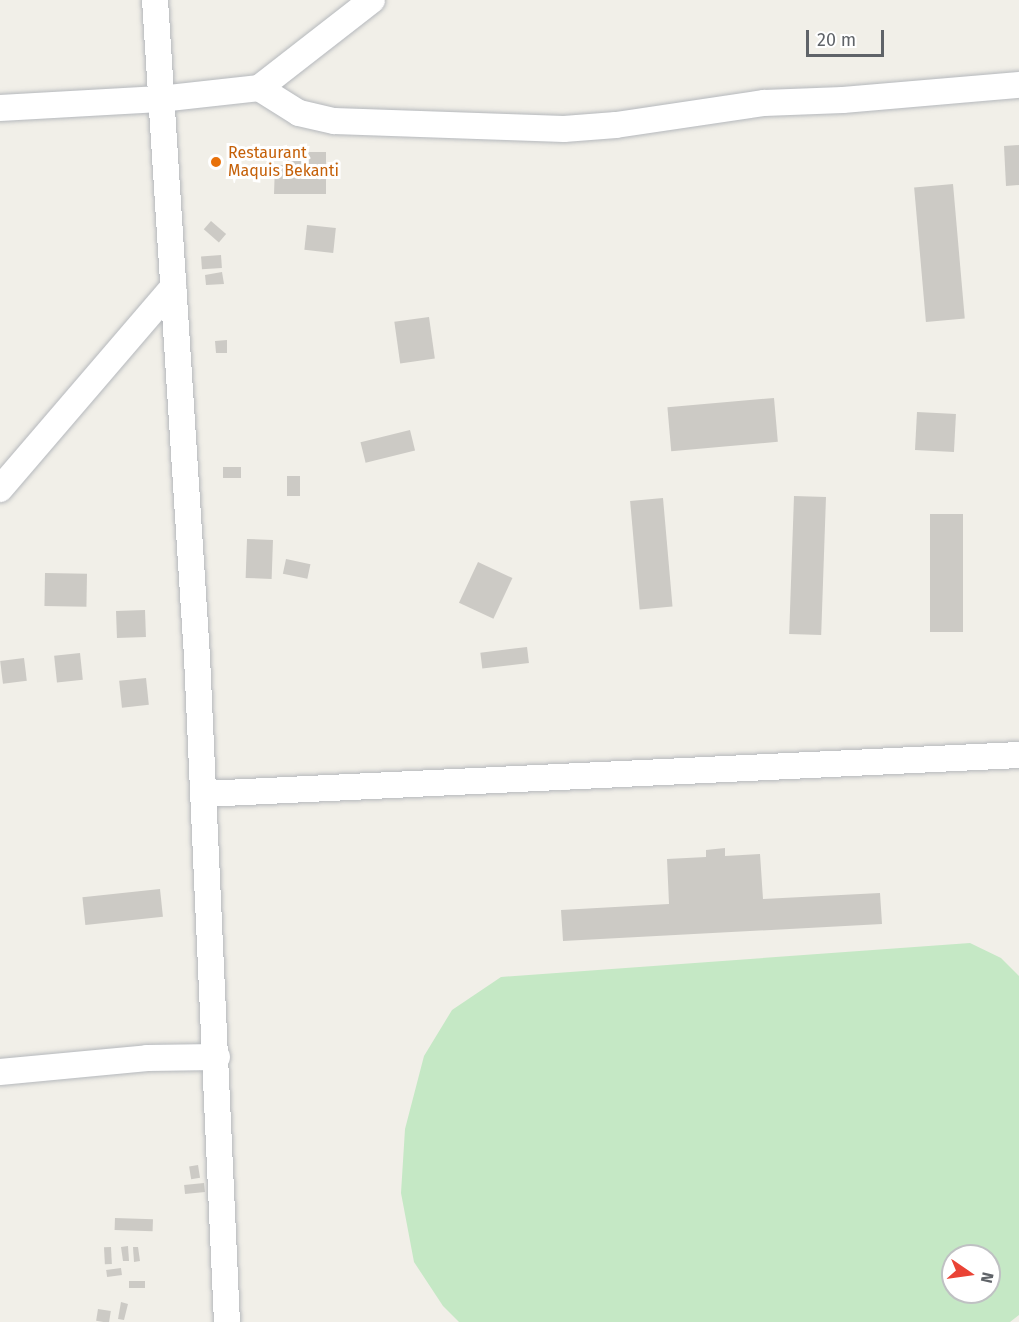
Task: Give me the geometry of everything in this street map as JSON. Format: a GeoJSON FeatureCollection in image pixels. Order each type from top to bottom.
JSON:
{"type":"FeatureCollection","features":[{"type":"Feature","properties":{"kind":"street"},"geometry":{"type":"LineString","coordinates":[[155,0],[204,794],[227,1322]]}},
{"type":"Feature","properties":{"kind":"street"},"geometry":{"type":"LineString","coordinates":[[0,108],[160,99],[259,88],[372,0]]}},
{"type":"Feature","properties":{"kind":"street"},"geometry":{"type":"LineString","coordinates":[[259,88],[299,113],[334,121],[564,129],[616,125],[764,103],[843,100],[1019,85]]}},
{"type":"Feature","properties":{"kind":"street"},"geometry":{"type":"LineString","coordinates":[[0,489],[173,287]]}},
{"type":"Feature","properties":{"kind":"street"},"geometry":{"type":"LineString","coordinates":[[204,794],[1019,754]]}},
{"type":"Feature","properties":{"kind":"street"},"geometry":{"type":"LineString","coordinates":[[0,1072],[147,1058],[217,1057]]}},
{"type":"Feature","properties":{"kind":"green space"},"geometry":{"type":"Polygon","coordinates":[[[970,943],[1001,958],[1019,976],[1019,1315],[1010,1322],[459,1322],[443,1306],[414,1262],[401,1193],[405,1129],[424,1056],[452,1010],[501,977],[970,943]]]}},
{"type":"Feature","properties":{"kind":"building"},"geometry":{"type":"Polygon","coordinates":[[[1019,145],[1019,185],[1006,186],[1004,146],[1019,145]]]}},
{"type":"Feature","properties":{"kind":"building"},"geometry":{"type":"Polygon","coordinates":[[[285,152],[326,152],[326,194],[274,194],[275,165],[285,165],[285,152]]]}},
{"type":"Feature","properties":{"kind":"building"},"geometry":{"type":"Polygon","coordinates":[[[953,184],[965,318],[926,322],[914,187],[953,184]]]}},
{"type":"Feature","properties":{"kind":"building"},"geometry":{"type":"Polygon","coordinates":[[[211,221],[226,234],[219,242],[204,229],[211,221]]]}},
{"type":"Feature","properties":{"kind":"building"},"geometry":{"type":"Polygon","coordinates":[[[307,225],[336,228],[333,253],[304,250],[307,225]]]}},
{"type":"Feature","properties":{"kind":"building"},"geometry":{"type":"Polygon","coordinates":[[[221,255],[222,268],[202,269],[201,256],[221,255]]]}},
{"type":"Feature","properties":{"kind":"building"},"geometry":{"type":"Polygon","coordinates":[[[222,272],[224,284],[206,285],[205,275],[222,272]]]}},
{"type":"Feature","properties":{"kind":"building"},"geometry":{"type":"Polygon","coordinates":[[[429,317],[435,359],[400,363],[394,322],[429,317]]]}},
{"type":"Feature","properties":{"kind":"building"},"geometry":{"type":"Polygon","coordinates":[[[227,340],[227,353],[216,353],[215,341],[227,340]]]}},
{"type":"Feature","properties":{"kind":"building"},"geometry":{"type":"Polygon","coordinates":[[[774,398],[778,442],[671,451],[667,407],[774,398]]]}},
{"type":"Feature","properties":{"kind":"building"},"geometry":{"type":"Polygon","coordinates":[[[917,412],[956,414],[954,452],[915,450],[917,412]]]}},
{"type":"Feature","properties":{"kind":"building"},"geometry":{"type":"Polygon","coordinates":[[[410,430],[415,450],[366,463],[361,442],[410,430]]]}},
{"type":"Feature","properties":{"kind":"building"},"geometry":{"type":"Polygon","coordinates":[[[223,467],[241,467],[241,478],[223,478],[223,467]]]}},
{"type":"Feature","properties":{"kind":"building"},"geometry":{"type":"Polygon","coordinates":[[[287,476],[300,476],[300,496],[287,496],[287,476]]]}},
{"type":"Feature","properties":{"kind":"building"},"geometry":{"type":"Polygon","coordinates":[[[794,496],[826,497],[821,635],[789,634],[794,496]]]}},
{"type":"Feature","properties":{"kind":"building"},"geometry":{"type":"Polygon","coordinates":[[[663,498],[672,607],[640,609],[630,501],[663,498]]]}},
{"type":"Feature","properties":{"kind":"building"},"geometry":{"type":"Polygon","coordinates":[[[930,514],[963,514],[963,632],[930,632],[930,514]]]}},
{"type":"Feature","properties":{"kind":"building"},"geometry":{"type":"Polygon","coordinates":[[[247,539],[273,540],[272,579],[246,578],[247,539]]]}},
{"type":"Feature","properties":{"kind":"building"},"geometry":{"type":"Polygon","coordinates":[[[286,559],[310,564],[307,579],[283,574],[286,559]]]}},
{"type":"Feature","properties":{"kind":"building"},"geometry":{"type":"Polygon","coordinates":[[[478,562],[512,578],[493,619],[459,603],[478,562]]]}},
{"type":"Feature","properties":{"kind":"building"},"geometry":{"type":"Polygon","coordinates":[[[45,573],[87,574],[86,607],[44,606],[45,573]]]}},
{"type":"Feature","properties":{"kind":"building"},"geometry":{"type":"Polygon","coordinates":[[[145,610],[146,637],[117,638],[116,611],[145,610]]]}},
{"type":"Feature","properties":{"kind":"building"},"geometry":{"type":"Polygon","coordinates":[[[527,647],[529,663],[482,669],[480,653],[527,647]]]}},
{"type":"Feature","properties":{"kind":"building"},"geometry":{"type":"Polygon","coordinates":[[[80,653],[83,680],[57,683],[54,656],[80,653]]]}},
{"type":"Feature","properties":{"kind":"building"},"geometry":{"type":"Polygon","coordinates":[[[24,658],[27,681],[3,684],[0,661],[24,658]]]}},
{"type":"Feature","properties":{"kind":"building"},"geometry":{"type":"Polygon","coordinates":[[[146,678],[149,705],[122,708],[119,681],[146,678]]]}},
{"type":"Feature","properties":{"kind":"building"},"geometry":{"type":"Polygon","coordinates":[[[725,848],[725,856],[760,854],[763,899],[880,893],[882,924],[563,941],[561,910],[669,904],[667,859],[706,857],[706,850],[725,848]]]}},
{"type":"Feature","properties":{"kind":"building"},"geometry":{"type":"Polygon","coordinates":[[[160,889],[163,917],[85,925],[82,897],[160,889]]]}},
{"type":"Feature","properties":{"kind":"building"},"geometry":{"type":"Polygon","coordinates":[[[198,1165],[200,1178],[191,1179],[189,1166],[198,1165]]]}},
{"type":"Feature","properties":{"kind":"building"},"geometry":{"type":"Polygon","coordinates":[[[204,1183],[205,1192],[185,1194],[184,1185],[204,1183]]]}},
{"type":"Feature","properties":{"kind":"building"},"geometry":{"type":"Polygon","coordinates":[[[115,1218],[153,1219],[153,1231],[115,1230],[115,1218]]]}},
{"type":"Feature","properties":{"kind":"building"},"geometry":{"type":"Polygon","coordinates":[[[128,1246],[129,1261],[123,1261],[121,1247],[128,1246]]]}},
{"type":"Feature","properties":{"kind":"building"},"geometry":{"type":"Polygon","coordinates":[[[104,1247],[111,1247],[112,1264],[105,1264],[104,1247]]]}},
{"type":"Feature","properties":{"kind":"building"},"geometry":{"type":"Polygon","coordinates":[[[133,1247],[138,1247],[140,1261],[134,1262],[133,1247]]]}},
{"type":"Feature","properties":{"kind":"building"},"geometry":{"type":"Polygon","coordinates":[[[121,1268],[122,1275],[107,1277],[106,1270],[121,1268]]]}},
{"type":"Feature","properties":{"kind":"building"},"geometry":{"type":"Polygon","coordinates":[[[129,1281],[145,1281],[145,1288],[129,1288],[129,1281]]]}},
{"type":"Feature","properties":{"kind":"building"},"geometry":{"type":"Polygon","coordinates":[[[121,1302],[128,1304],[124,1320],[118,1319],[121,1302]]]}},
{"type":"Feature","properties":{"kind":"building"},"geometry":{"type":"Polygon","coordinates":[[[98,1309],[111,1311],[109,1322],[96,1321],[98,1309]]]}},
{"type":"Feature","properties":{"kind":"place","name":"Restaurant Maquis Bekanti"},"geometry":{"type":"Point","coordinates":[216,162]}}]}
